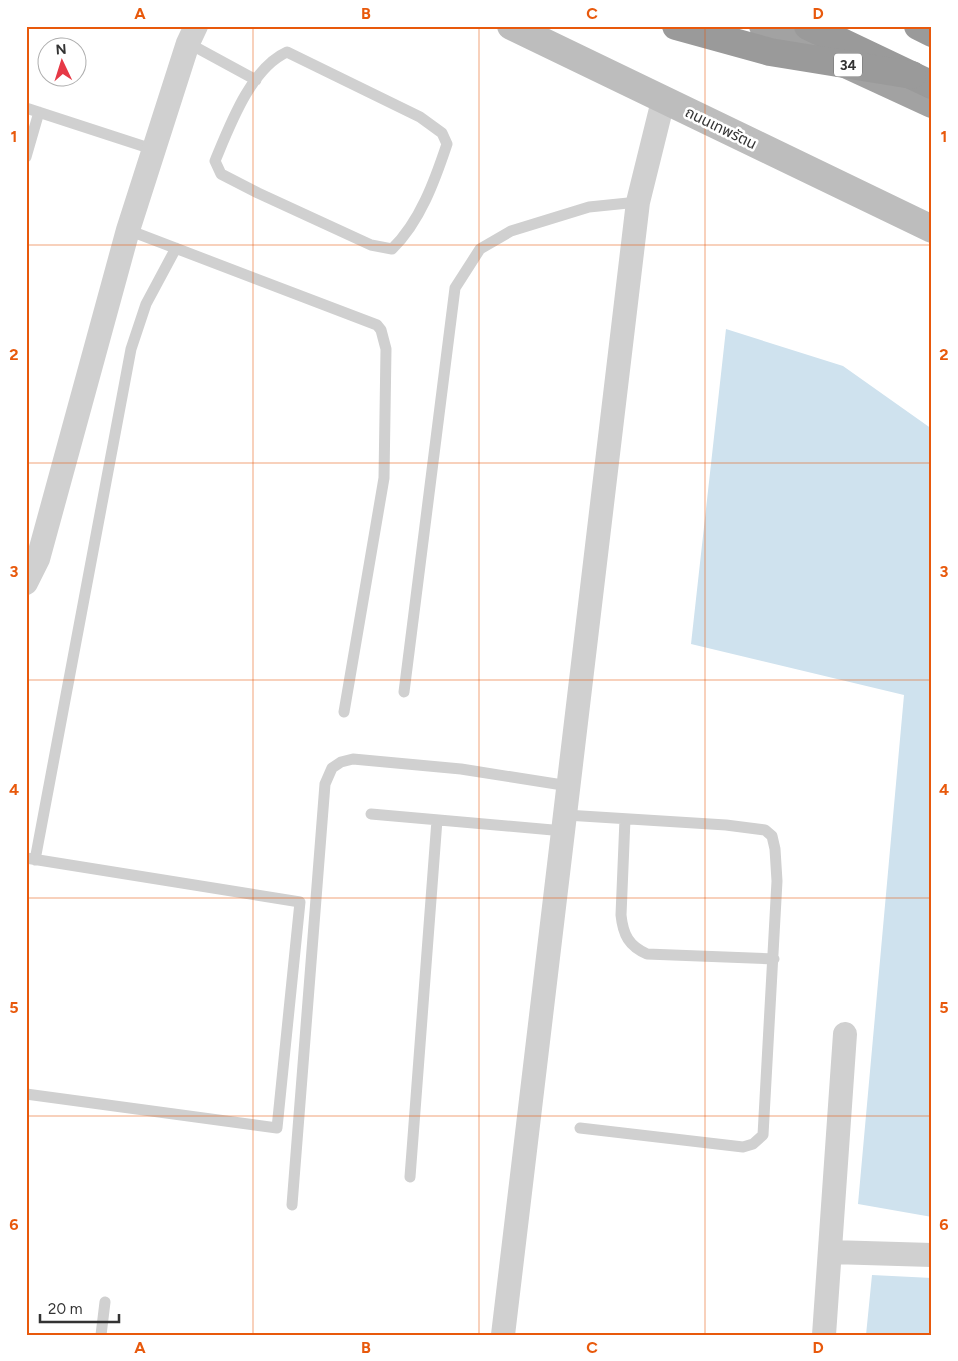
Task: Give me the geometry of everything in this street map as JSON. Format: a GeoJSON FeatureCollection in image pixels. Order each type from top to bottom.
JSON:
{"type":"FeatureCollection","features":[{"type":"Feature","properties":{"kind":"highway"},"geometry":{"type":"LineString","coordinates":[[676,26],[770,52],[922,80]]}},
{"type":"Feature","properties":{"kind":"highway","name":"34"},"geometry":{"type":"LineString","coordinates":[[763,26],[932,104]]}},
{"type":"Feature","properties":{"kind":"highway"},"geometry":{"type":"LineString","coordinates":[[808,26],[922,80]]}},
{"type":"Feature","properties":{"kind":"highway"},"geometry":{"type":"LineString","coordinates":[[919,26],[932,33]]}},
{"type":"Feature","properties":{"kind":"main road","name":"ถนนเทพรัตน"},"geometry":{"type":"LineString","coordinates":[[511,26],[663,101],[932,229]]}},
{"type":"Feature","properties":{"kind":"street"},"geometry":{"type":"LineString","coordinates":[[26,583],[128,230],[192,35]]}},
{"type":"Feature","properties":{"kind":"street"},"geometry":{"type":"LineString","coordinates":[[503,1335],[570,786],[638,202],[663,101]]}},
{"type":"Feature","properties":{"kind":"street"},"geometry":{"type":"LineString","coordinates":[[824,1335],[845,1034]]}},
{"type":"Feature","properties":{"kind":"street"},"geometry":{"type":"LineString","coordinates":[[831,1252],[932,1255]]}},
{"type":"Feature","properties":{"kind":"lane"},"geometry":{"type":"LineString","coordinates":[[192,35],[256,80]]}},
{"type":"Feature","properties":{"kind":"lane"},"geometry":{"type":"LineString","coordinates":[[287,52],[420,117],[442,134],[447,144],[438,172],[406,236],[392,249],[371,245],[221,174],[215,161],[231,122],[256,80],[275,57],[287,52]]}},
{"type":"Feature","properties":{"kind":"lane"},"geometry":{"type":"LineString","coordinates":[[26,108],[155,150]]}},
{"type":"Feature","properties":{"kind":"lane"},"geometry":{"type":"LineString","coordinates":[[26,157],[38,112]]}},
{"type":"Feature","properties":{"kind":"lane"},"geometry":{"type":"LineString","coordinates":[[404,692],[455,288],[480,249],[511,231],[589,208],[638,202]]}},
{"type":"Feature","properties":{"kind":"lane"},"geometry":{"type":"LineString","coordinates":[[128,230],[376,325],[384,338],[386,349],[384,478],[344,712]]}},
{"type":"Feature","properties":{"kind":"lane"},"geometry":{"type":"LineString","coordinates":[[26,1094],[277,1128],[300,902],[30,859],[131,350],[146,304],[176,248]]}},
{"type":"Feature","properties":{"kind":"lane"},"geometry":{"type":"LineString","coordinates":[[292,1205],[325,784],[332,768],[341,762],[366,760],[461,769],[570,786]]}},
{"type":"Feature","properties":{"kind":"lane"},"geometry":{"type":"LineString","coordinates":[[371,814],[437,820],[565,823],[625,819],[765,830],[772,836],[775,849],[777,881],[766,1122],[763,1136],[749,1146],[736,1147],[580,1128]]}},
{"type":"Feature","properties":{"kind":"lane"},"geometry":{"type":"LineString","coordinates":[[625,819],[621,916],[622,929],[634,948],[647,954],[774,959]]}},
{"type":"Feature","properties":{"kind":"lane"},"geometry":{"type":"LineString","coordinates":[[410,1177],[437,820]]}},
{"type":"Feature","properties":{"kind":"lane"},"geometry":{"type":"LineString","coordinates":[[101,1335],[105,1302]]}},
{"type":"Feature","properties":{"kind":"water"},"geometry":{"type":"Polygon","coordinates":[[[726,329],[843,366],[932,429],[932,1217],[858,1204],[904,695],[691,644],[726,329]]]}},
{"type":"Feature","properties":{"kind":"water"},"geometry":{"type":"Polygon","coordinates":[[[872,1275],[932,1278],[932,1335],[866,1335],[872,1275]]]}}]}
